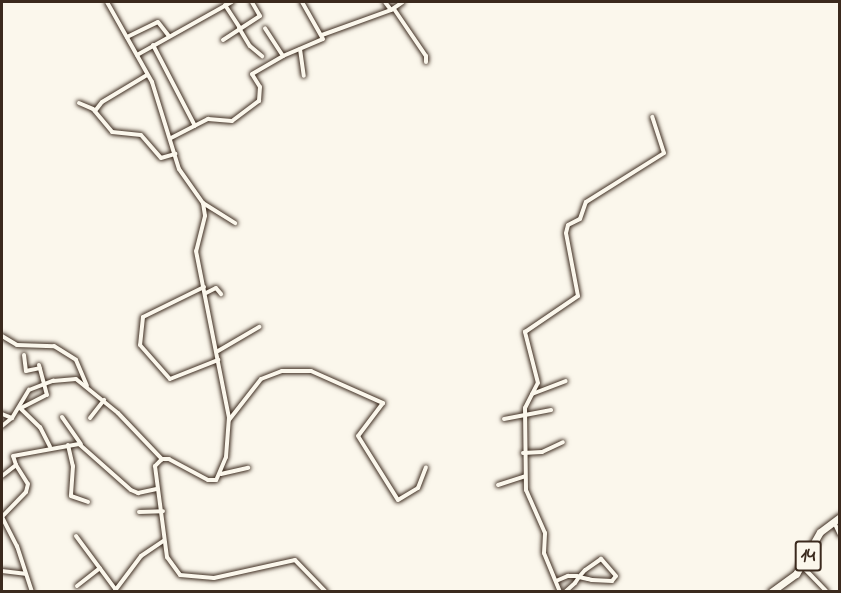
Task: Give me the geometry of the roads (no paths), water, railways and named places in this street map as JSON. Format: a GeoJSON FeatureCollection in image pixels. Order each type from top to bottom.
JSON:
{"type":"FeatureCollection","features":[{"type":"Feature","properties":{"kind":"highway","name":"14"},"geometry":{"type":"LineString","coordinates":[[771,591],[802,567],[820,532],[837,519]]}},
{"type":"Feature","properties":{"kind":"street"},"geometry":{"type":"LineString","coordinates":[[107,2],[147,75],[183,176],[203,203],[235,223]]}},
{"type":"Feature","properties":{"kind":"street"},"geometry":{"type":"LineString","coordinates":[[137,55],[232,2]]}},
{"type":"Feature","properties":{"kind":"street"},"geometry":{"type":"LineString","coordinates":[[223,40],[260,16],[252,2]]}},
{"type":"Feature","properties":{"kind":"street"},"geometry":{"type":"LineString","coordinates":[[171,138],[208,119],[232,121],[259,101],[260,87],[252,74],[283,56],[322,41],[322,35],[302,2]]}},
{"type":"Feature","properties":{"kind":"street"},"geometry":{"type":"LineString","coordinates":[[385,2],[426,56],[426,62]]}},
{"type":"Feature","properties":{"kind":"street"},"geometry":{"type":"LineString","coordinates":[[322,35],[392,10],[403,2]]}},
{"type":"Feature","properties":{"kind":"street"},"geometry":{"type":"LineString","coordinates":[[225,5],[250,46],[262,56]]}},
{"type":"Feature","properties":{"kind":"street"},"geometry":{"type":"LineString","coordinates":[[127,36],[156,22],[169,36]]}},
{"type":"Feature","properties":{"kind":"street"},"geometry":{"type":"LineString","coordinates":[[265,28],[283,56]]}},
{"type":"Feature","properties":{"kind":"street"},"geometry":{"type":"LineString","coordinates":[[153,45],[195,126]]}},
{"type":"Feature","properties":{"kind":"street"},"geometry":{"type":"LineString","coordinates":[[300,49],[304,76]]}},
{"type":"Feature","properties":{"kind":"street"},"geometry":{"type":"LineString","coordinates":[[95,111],[102,102],[147,75]]}},
{"type":"Feature","properties":{"kind":"street"},"geometry":{"type":"LineString","coordinates":[[79,103],[95,111],[112,132],[141,135],[161,158],[175,154]]}},
{"type":"Feature","properties":{"kind":"street"},"geometry":{"type":"LineString","coordinates":[[560,591],[544,553],[545,533],[528,498],[525,476],[525,414],[537,380],[525,332],[575,299],[579,292],[566,229],[580,219],[588,200],[664,154],[652,117]]}},
{"type":"Feature","properties":{"kind":"street"},"geometry":{"type":"LineString","coordinates":[[203,203],[205,216],[196,251],[218,351],[229,421],[228,451],[220,474]]}},
{"type":"Feature","properties":{"kind":"street"},"geometry":{"type":"LineString","coordinates":[[218,360],[170,379],[140,345],[143,316],[205,290],[216,288],[221,294]]}},
{"type":"Feature","properties":{"kind":"street"},"geometry":{"type":"LineString","coordinates":[[218,351],[259,327]]}},
{"type":"Feature","properties":{"kind":"street"},"geometry":{"type":"LineString","coordinates":[[2,336],[17,345],[54,346],[76,360],[87,388]]}},
{"type":"Feature","properties":{"kind":"street"},"geometry":{"type":"LineString","coordinates":[[20,408],[46,397],[39,366],[26,371],[24,355]]}},
{"type":"Feature","properties":{"kind":"street"},"geometry":{"type":"LineString","coordinates":[[229,421],[261,379],[282,371],[311,371],[383,403],[358,436],[398,500],[417,488],[426,467]]}},
{"type":"Feature","properties":{"kind":"street"},"geometry":{"type":"LineString","coordinates":[[2,426],[20,408],[27,392],[43,384],[74,379],[104,400],[162,459],[177,462],[210,481],[220,474],[248,468]]}},
{"type":"Feature","properties":{"kind":"street"},"geometry":{"type":"LineString","coordinates":[[531,394],[566,381]]}},
{"type":"Feature","properties":{"kind":"street"},"geometry":{"type":"LineString","coordinates":[[90,418],[104,400]]}},
{"type":"Feature","properties":{"kind":"street"},"geometry":{"type":"LineString","coordinates":[[20,408],[40,427],[50,447]]}},
{"type":"Feature","properties":{"kind":"street"},"geometry":{"type":"LineString","coordinates":[[504,419],[551,410]]}},
{"type":"Feature","properties":{"kind":"street"},"geometry":{"type":"LineString","coordinates":[[2,414],[12,418]]}},
{"type":"Feature","properties":{"kind":"street"},"geometry":{"type":"LineString","coordinates":[[62,417],[81,445],[104,470],[138,493],[158,489]]}},
{"type":"Feature","properties":{"kind":"street"},"geometry":{"type":"LineString","coordinates":[[524,453],[542,452],[563,442]]}},
{"type":"Feature","properties":{"kind":"street"},"geometry":{"type":"LineString","coordinates":[[68,445],[73,466],[71,496],[88,502]]}},
{"type":"Feature","properties":{"kind":"street"},"geometry":{"type":"LineString","coordinates":[[32,591],[17,546],[2,517],[29,486],[13,456],[50,447],[81,445]]}},
{"type":"Feature","properties":{"kind":"street"},"geometry":{"type":"LineString","coordinates":[[162,459],[154,469],[163,511],[163,541],[171,567],[180,575],[227,577],[295,560],[326,591]]}},
{"type":"Feature","properties":{"kind":"street"},"geometry":{"type":"LineString","coordinates":[[2,476],[16,465]]}},
{"type":"Feature","properties":{"kind":"street"},"geometry":{"type":"LineString","coordinates":[[498,485],[525,476]]}},
{"type":"Feature","properties":{"kind":"street"},"geometry":{"type":"LineString","coordinates":[[140,512],[163,511]]}},
{"type":"Feature","properties":{"kind":"street"},"geometry":{"type":"LineString","coordinates":[[837,519],[840,535]]}},
{"type":"Feature","properties":{"kind":"street"},"geometry":{"type":"LineString","coordinates":[[76,537],[115,591],[141,556],[163,541]]}},
{"type":"Feature","properties":{"kind":"street"},"geometry":{"type":"LineString","coordinates":[[556,581],[579,577],[596,580],[616,578],[601,559],[579,577],[566,591]]}},
{"type":"Feature","properties":{"kind":"street"},"geometry":{"type":"LineString","coordinates":[[802,567],[827,591]]}},
{"type":"Feature","properties":{"kind":"street"},"geometry":{"type":"LineString","coordinates":[[77,586],[100,568]]}},
{"type":"Feature","properties":{"kind":"street"},"geometry":{"type":"LineString","coordinates":[[2,571],[25,574]]}}]}
